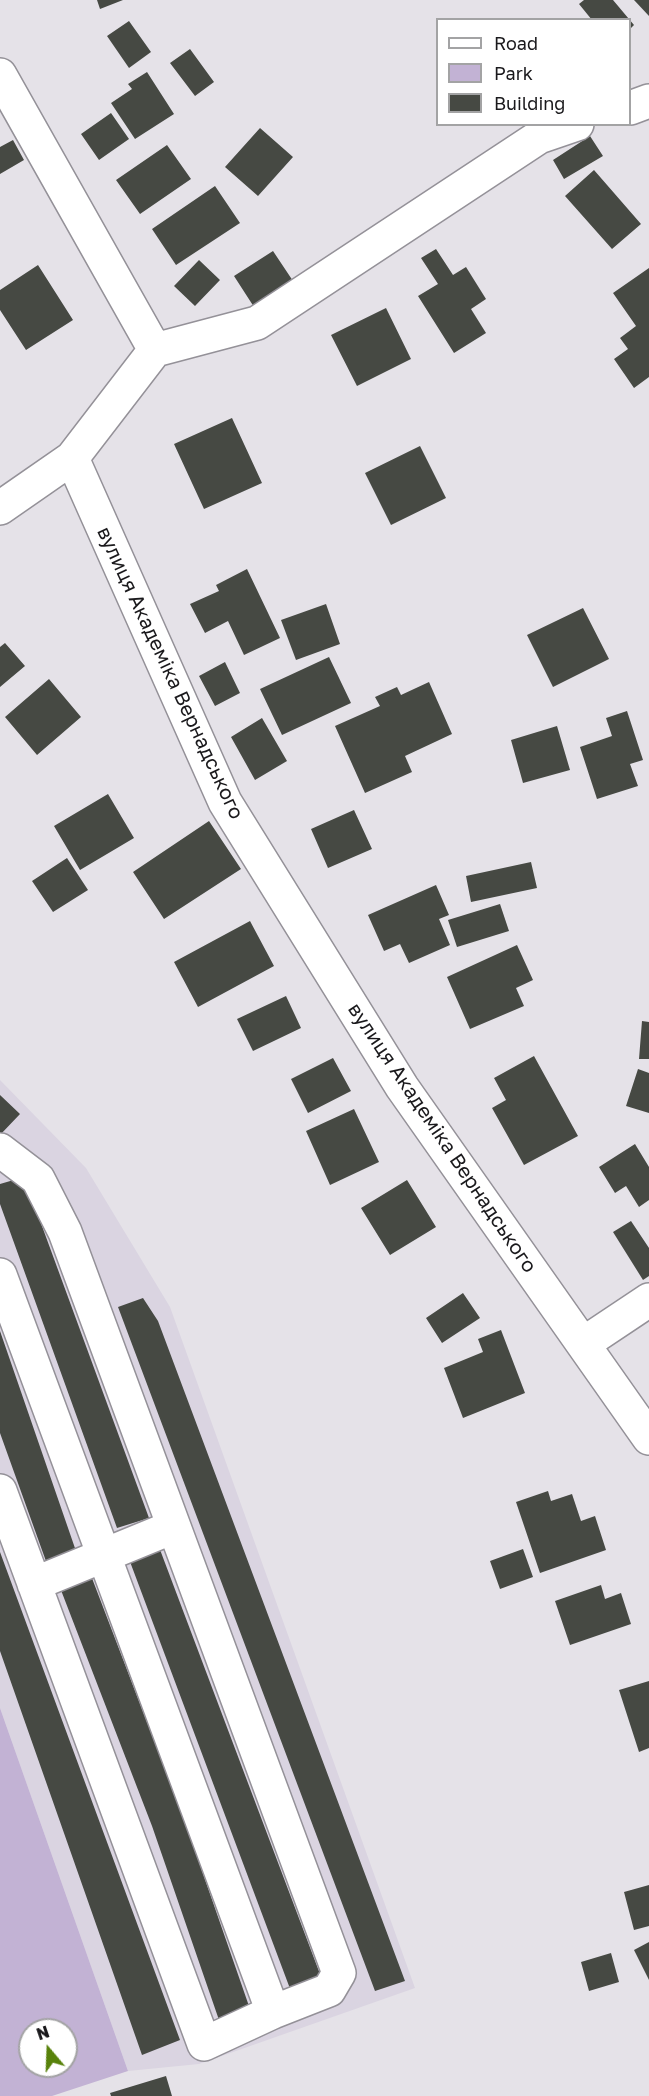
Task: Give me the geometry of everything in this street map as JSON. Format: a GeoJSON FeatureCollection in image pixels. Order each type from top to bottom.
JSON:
{"type":"FeatureCollection","features":[{"type":"Feature","properties":{"kind":"street"},"geometry":{"type":"LineString","coordinates":[[0,75],[155,350]]}},
{"type":"Feature","properties":{"kind":"street"},"geometry":{"type":"LineString","coordinates":[[631,108],[649,101]]}},
{"type":"Feature","properties":{"kind":"street"},"geometry":{"type":"LineString","coordinates":[[0,508],[72,458],[155,350],[257,323],[538,137],[571,126]]}},
{"type":"Feature","properties":{"kind":"street","name":"вулиця Академіка Вернадського"},"geometry":{"type":"LineString","coordinates":[[72,458],[225,802],[402,1088],[649,1438]]}},
{"type":"Feature","properties":{"kind":"street"},"geometry":{"type":"LineString","coordinates":[[0,1150],[38,1179],[65,1232],[339,1973],[329,1990],[273,2012],[204,2044],[0,1491]]}},
{"type":"Feature","properties":{"kind":"street"},"geometry":{"type":"LineString","coordinates":[[0,1275],[273,2012]]}},
{"type":"Feature","properties":{"kind":"street"},"geometry":{"type":"LineString","coordinates":[[583,1344],[649,1300]]}},
{"type":"Feature","properties":{"kind":"street"},"geometry":{"type":"LineString","coordinates":[[34,1584],[173,1527]]}},
{"type":"Feature","properties":{"kind":"shaded area"},"geometry":{"type":"Polygon","coordinates":[[[0,1080],[86,1168],[170,1307],[415,1988],[199,2064],[128,2071],[0,1708],[0,1080]]]}},
{"type":"Feature","properties":{"kind":"green space"},"geometry":{"type":"Polygon","coordinates":[[[0,1708],[128,2071],[52,2096],[0,2096],[0,1708]]]}},
{"type":"Feature","properties":{"kind":"building"},"geometry":{"type":"Polygon","coordinates":[[[97,0],[123,0],[100,9],[97,0]]]}},
{"type":"Feature","properties":{"kind":"building"},"geometry":{"type":"Polygon","coordinates":[[[584,0],[613,0],[628,18],[590,18],[579,4],[584,0]]]}},
{"type":"Feature","properties":{"kind":"building"},"geometry":{"type":"Polygon","coordinates":[[[634,0],[649,0],[649,16],[634,0]]]}},
{"type":"Feature","properties":{"kind":"building"},"geometry":{"type":"Polygon","coordinates":[[[129,21],[151,52],[129,68],[107,36],[129,21]]]}},
{"type":"Feature","properties":{"kind":"building"},"geometry":{"type":"Polygon","coordinates":[[[190,49],[214,82],[195,96],[170,63],[190,49]]]}},
{"type":"Feature","properties":{"kind":"building"},"geometry":{"type":"Polygon","coordinates":[[[147,72],[174,114],[135,139],[111,103],[132,89],[128,84],[147,72]]]}},
{"type":"Feature","properties":{"kind":"building"},"geometry":{"type":"Polygon","coordinates":[[[111,113],[129,139],[99,160],[81,134],[111,113]]]}},
{"type":"Feature","properties":{"kind":"building"},"geometry":{"type":"Polygon","coordinates":[[[260,128],[293,157],[258,196],[225,167],[260,128]]]}},
{"type":"Feature","properties":{"kind":"building"},"geometry":{"type":"Polygon","coordinates":[[[590,136],[603,156],[564,179],[553,160],[590,136]]]}},
{"type":"Feature","properties":{"kind":"building"},"geometry":{"type":"Polygon","coordinates":[[[13,140],[24,160],[0,174],[0,147],[13,140]]]}},
{"type":"Feature","properties":{"kind":"building"},"geometry":{"type":"Polygon","coordinates":[[[167,145],[191,179],[140,214],[116,180],[167,145]]]}},
{"type":"Feature","properties":{"kind":"building"},"geometry":{"type":"Polygon","coordinates":[[[594,170],[641,224],[612,249],[565,196],[594,170]]]}},
{"type":"Feature","properties":{"kind":"building"},"geometry":{"type":"Polygon","coordinates":[[[215,186],[240,223],[176,265],[152,229],[215,186]]]}},
{"type":"Feature","properties":{"kind":"building"},"geometry":{"type":"Polygon","coordinates":[[[436,249],[453,275],[466,267],[486,299],[471,309],[486,333],[454,353],[418,296],[438,284],[421,258],[436,249]]]}},
{"type":"Feature","properties":{"kind":"building"},"geometry":{"type":"Polygon","coordinates":[[[273,251],[293,281],[254,307],[234,276],[273,251]]]}},
{"type":"Feature","properties":{"kind":"building"},"geometry":{"type":"Polygon","coordinates":[[[199,260],[220,280],[195,306],[174,286],[199,260]]]}},
{"type":"Feature","properties":{"kind":"building"},"geometry":{"type":"Polygon","coordinates":[[[38,265],[73,320],[26,350],[0,310],[0,290],[38,265]]]}},
{"type":"Feature","properties":{"kind":"building"},"geometry":{"type":"Polygon","coordinates":[[[649,268],[649,377],[634,388],[614,359],[628,349],[620,338],[636,326],[613,293],[649,268]]]}},
{"type":"Feature","properties":{"kind":"building"},"geometry":{"type":"Polygon","coordinates":[[[386,308],[411,359],[357,386],[331,335],[386,308]]]}},
{"type":"Feature","properties":{"kind":"building"},"geometry":{"type":"Polygon","coordinates":[[[232,418],[262,483],[204,509],[174,444],[232,418]]]}},
{"type":"Feature","properties":{"kind":"building"},"geometry":{"type":"Polygon","coordinates":[[[420,446],[446,498],[391,525],[365,473],[420,446]]]}},
{"type":"Feature","properties":{"kind":"building"},"geometry":{"type":"Polygon","coordinates":[[[247,569],[280,638],[244,655],[228,621],[205,633],[190,604],[219,591],[216,585],[247,569]]]}},
{"type":"Feature","properties":{"kind":"building"},"geometry":{"type":"Polygon","coordinates":[[[326,604],[340,644],[296,660],[281,620],[326,604]]]}},
{"type":"Feature","properties":{"kind":"building"},"geometry":{"type":"Polygon","coordinates":[[[583,608],[609,659],[553,687],[527,635],[583,608]]]}},
{"type":"Feature","properties":{"kind":"building"},"geometry":{"type":"Polygon","coordinates":[[[5,643],[25,666],[0,687],[0,647],[5,643]]]}},
{"type":"Feature","properties":{"kind":"building"},"geometry":{"type":"Polygon","coordinates":[[[329,657],[351,703],[282,735],[260,689],[329,657]]]}},
{"type":"Feature","properties":{"kind":"building"},"geometry":{"type":"Polygon","coordinates":[[[225,662],[240,693],[215,706],[199,676],[225,662]]]}},
{"type":"Feature","properties":{"kind":"building"},"geometry":{"type":"Polygon","coordinates":[[[49,679],[81,717],[37,755],[5,717],[49,679]]]}},
{"type":"Feature","properties":{"kind":"building"},"geometry":{"type":"Polygon","coordinates":[[[429,682],[452,734],[405,756],[412,772],[365,793],[335,726],[380,706],[375,697],[397,687],[401,695],[429,682]]]}},
{"type":"Feature","properties":{"kind":"building"},"geometry":{"type":"Polygon","coordinates":[[[627,711],[643,760],[630,764],[638,786],[597,799],[580,747],[612,736],[606,718],[627,711]]]}},
{"type":"Feature","properties":{"kind":"building"},"geometry":{"type":"Polygon","coordinates":[[[262,718],[287,761],[255,780],[231,737],[262,718]]]}},
{"type":"Feature","properties":{"kind":"building"},"geometry":{"type":"Polygon","coordinates":[[[557,726],[570,770],[523,783],[511,740],[557,726]]]}},
{"type":"Feature","properties":{"kind":"building"},"geometry":{"type":"Polygon","coordinates":[[[108,794],[134,838],[80,870],[54,826],[108,794]]]}},
{"type":"Feature","properties":{"kind":"building"},"geometry":{"type":"Polygon","coordinates":[[[354,810],[372,849],[328,868],[311,829],[354,810]]]}},
{"type":"Feature","properties":{"kind":"building"},"geometry":{"type":"Polygon","coordinates":[[[209,821],[241,869],[164,919],[133,872],[209,821]]]}},
{"type":"Feature","properties":{"kind":"building"},"geometry":{"type":"Polygon","coordinates":[[[67,858],[88,890],[53,912],[32,881],[67,858]]]}},
{"type":"Feature","properties":{"kind":"building"},"geometry":{"type":"Polygon","coordinates":[[[531,862],[537,888],[471,902],[466,876],[531,862]]]}},
{"type":"Feature","properties":{"kind":"building"},"geometry":{"type":"Polygon","coordinates":[[[436,885],[449,915],[439,919],[450,945],[409,963],[400,944],[384,951],[368,915],[436,885]]]}},
{"type":"Feature","properties":{"kind":"building"},"geometry":{"type":"Polygon","coordinates":[[[500,904],[509,931],[457,947],[448,920],[500,904]]]}},
{"type":"Feature","properties":{"kind":"building"},"geometry":{"type":"Polygon","coordinates":[[[250,921],[274,966],[198,1007],[174,962],[250,921]]]}},
{"type":"Feature","properties":{"kind":"building"},"geometry":{"type":"Polygon","coordinates":[[[517,945],[533,980],[516,988],[524,1006],[470,1029],[447,977],[517,945]]]}},
{"type":"Feature","properties":{"kind":"building"},"geometry":{"type":"Polygon","coordinates":[[[286,996],[301,1028],[253,1051],[237,1019],[286,996]]]}},
{"type":"Feature","properties":{"kind":"building"},"geometry":{"type":"Polygon","coordinates":[[[642,1021],[649,1022],[649,1059],[639,1059],[642,1021]]]}},
{"type":"Feature","properties":{"kind":"building"},"geometry":{"type":"Polygon","coordinates":[[[534,1056],[578,1136],[524,1165],[492,1108],[506,1100],[494,1078],[534,1056]]]}},
{"type":"Feature","properties":{"kind":"building"},"geometry":{"type":"Polygon","coordinates":[[[333,1058],[351,1091],[308,1113],[291,1079],[333,1058]]]}},
{"type":"Feature","properties":{"kind":"building"},"geometry":{"type":"Polygon","coordinates":[[[638,1069],[649,1073],[649,1113],[626,1106],[638,1069]]]}},
{"type":"Feature","properties":{"kind":"building"},"geometry":{"type":"Polygon","coordinates":[[[0,1095],[20,1114],[0,1135],[0,1095]]]}},
{"type":"Feature","properties":{"kind":"building"},"geometry":{"type":"Polygon","coordinates":[[[354,1109],[379,1162],[330,1185],[306,1131],[354,1109]]]}},
{"type":"Feature","properties":{"kind":"building"},"geometry":{"type":"Polygon","coordinates":[[[635,1144],[649,1167],[649,1200],[639,1207],[626,1186],[615,1193],[599,1167],[635,1144]]]}},
{"type":"Feature","properties":{"kind":"building"},"geometry":{"type":"Polygon","coordinates":[[[24,1177],[149,1518],[117,1528],[0,1204],[0,1184],[24,1177]]]}},
{"type":"Feature","properties":{"kind":"building"},"geometry":{"type":"Polygon","coordinates":[[[407,1180],[436,1227],[390,1255],[361,1208],[407,1180]]]}},
{"type":"Feature","properties":{"kind":"building"},"geometry":{"type":"Polygon","coordinates":[[[631,1221],[649,1248],[649,1276],[643,1280],[613,1232],[631,1221]]]}},
{"type":"Feature","properties":{"kind":"building"},"geometry":{"type":"Polygon","coordinates":[[[463,1293],[480,1318],[442,1343],[426,1318],[463,1293]]]}},
{"type":"Feature","properties":{"kind":"building"},"geometry":{"type":"Polygon","coordinates":[[[143,1298],[158,1321],[405,1981],[375,1991],[118,1307],[143,1298]]]}},
{"type":"Feature","properties":{"kind":"building"},"geometry":{"type":"Polygon","coordinates":[[[501,1330],[525,1393],[463,1418],[444,1368],[483,1352],[478,1339],[501,1330]]]}},
{"type":"Feature","properties":{"kind":"building"},"geometry":{"type":"Polygon","coordinates":[[[0,1331],[77,1554],[47,1564],[0,1433],[0,1331]]]}},
{"type":"Feature","properties":{"kind":"building"},"geometry":{"type":"Polygon","coordinates":[[[548,1491],[551,1501],[572,1494],[581,1521],[595,1516],[606,1550],[540,1573],[516,1502],[548,1491]]]}},
{"type":"Feature","properties":{"kind":"building"},"geometry":{"type":"Polygon","coordinates":[[[159,1547],[323,1982],[292,1994],[129,1559],[159,1547]]]}},
{"type":"Feature","properties":{"kind":"building"},"geometry":{"type":"Polygon","coordinates":[[[523,1549],[533,1577],[500,1589],[490,1561],[523,1549]]]}},
{"type":"Feature","properties":{"kind":"building"},"geometry":{"type":"Polygon","coordinates":[[[0,1552],[180,2040],[142,2055],[0,1651],[0,1552]]]}},
{"type":"Feature","properties":{"kind":"building"},"geometry":{"type":"Polygon","coordinates":[[[90,1573],[184,1819],[250,2009],[219,2020],[152,1826],[59,1585],[90,1573]]]}},
{"type":"Feature","properties":{"kind":"building"},"geometry":{"type":"Polygon","coordinates":[[[601,1585],[605,1599],[621,1593],[631,1624],[570,1645],[555,1601],[601,1585]]]}},
{"type":"Feature","properties":{"kind":"building"},"geometry":{"type":"Polygon","coordinates":[[[649,1681],[649,1748],[639,1752],[619,1690],[649,1681]]]}},
{"type":"Feature","properties":{"kind":"building"},"geometry":{"type":"Polygon","coordinates":[[[649,1885],[649,1926],[634,1930],[624,1892],[649,1885]]]}},
{"type":"Feature","properties":{"kind":"building"},"geometry":{"type":"Polygon","coordinates":[[[649,1942],[649,1980],[634,1950],[649,1942]]]}},
{"type":"Feature","properties":{"kind":"building"},"geometry":{"type":"Polygon","coordinates":[[[611,1953],[619,1982],[589,1991],[581,1962],[611,1953]]]}},
{"type":"Feature","properties":{"kind":"building"},"geometry":{"type":"Polygon","coordinates":[[[166,2076],[172,2096],[111,2096],[110,2093],[166,2076]]]}}]}
